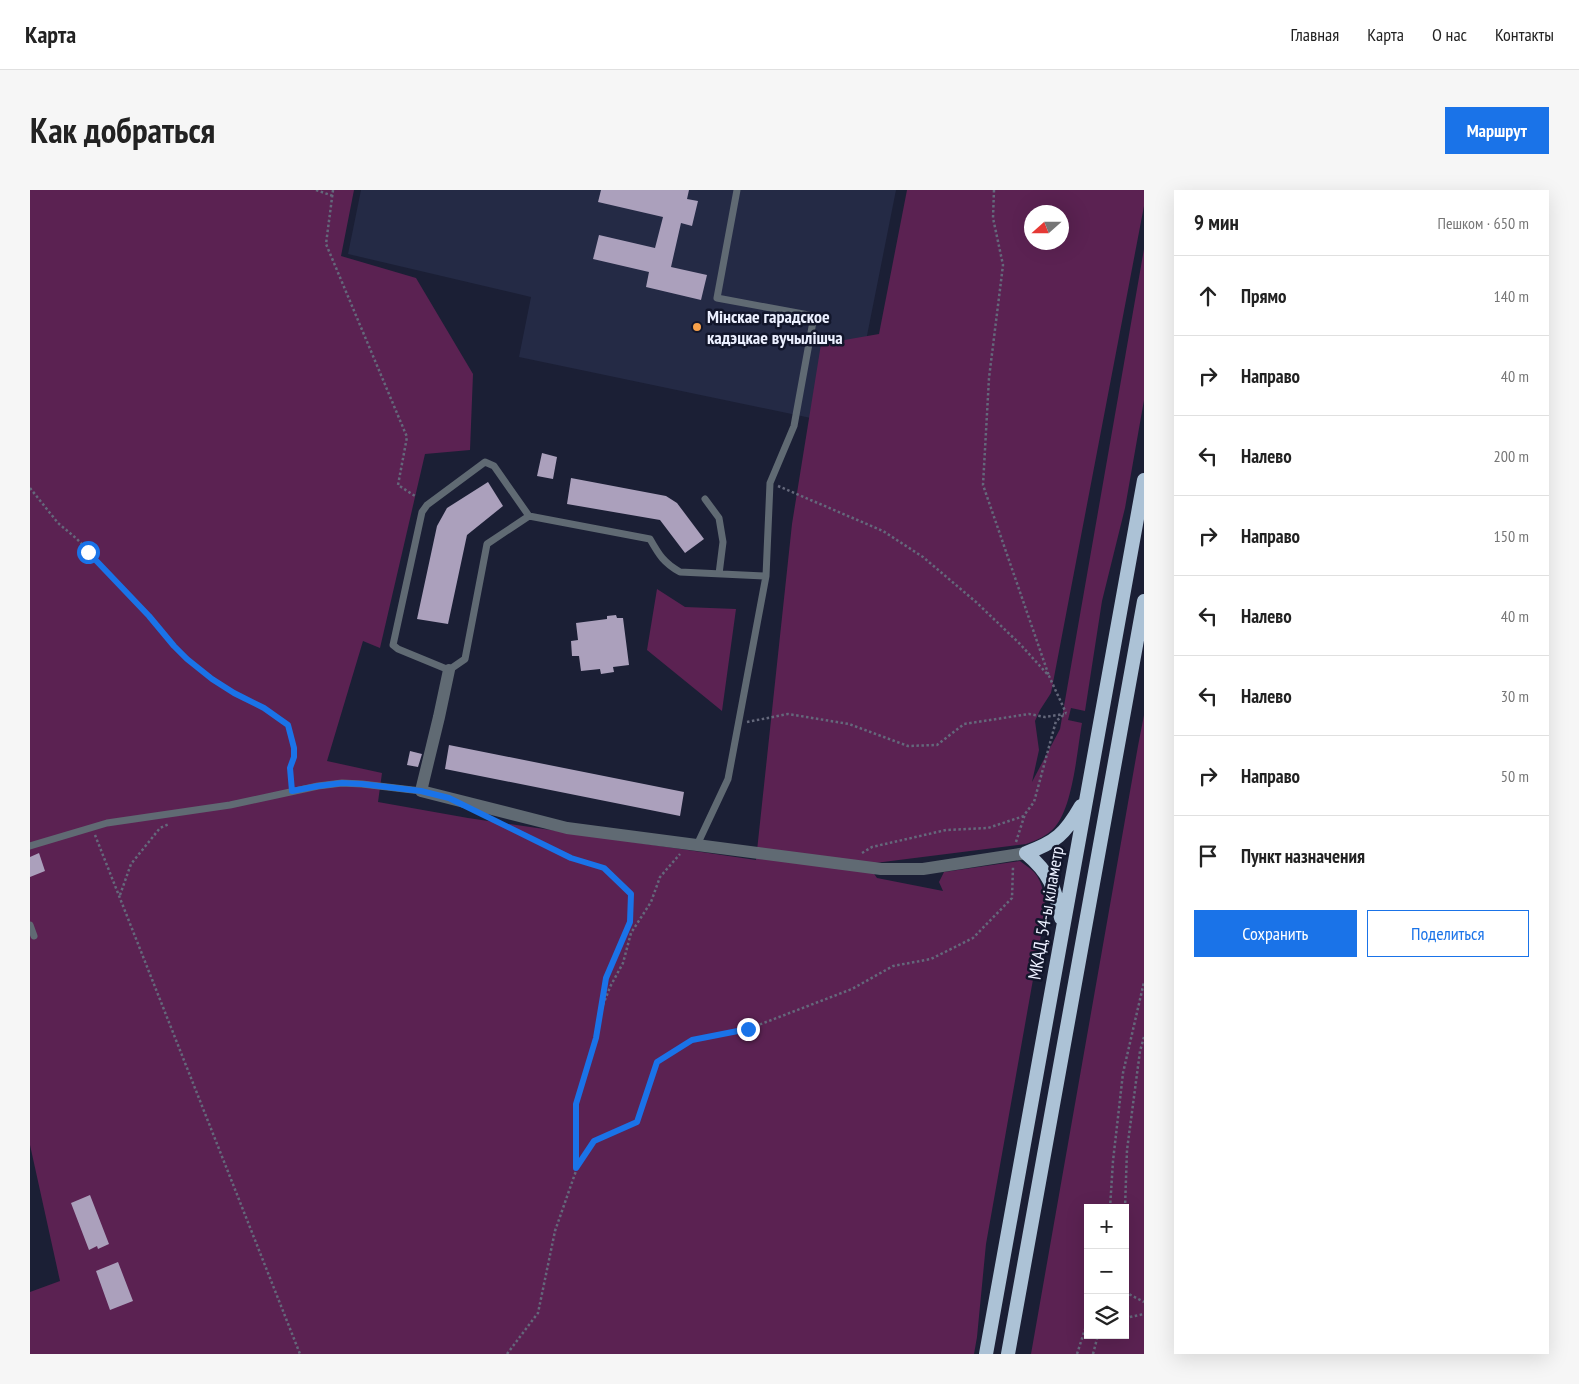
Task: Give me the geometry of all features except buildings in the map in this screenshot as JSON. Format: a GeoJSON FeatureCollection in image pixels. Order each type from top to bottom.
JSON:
{"type":"FeatureCollection","features":[{"type":"Feature","properties":{"kind":"highway","name":"МКАД, 54-ы кіламетр"},"geometry":{"type":"LineString","coordinates":[[986,1354],[1144,480]]}},
{"type":"Feature","properties":{"kind":"highway"},"geometry":{"type":"LineString","coordinates":[[1008,1354],[1144,601]]}},
{"type":"Feature","properties":{"kind":"highway"},"geometry":{"type":"LineString","coordinates":[[1019,854],[1046,846],[1061,835],[1071,824],[1087,797]]}},
{"type":"Feature","properties":{"kind":"highway"},"geometry":{"type":"LineString","coordinates":[[1019,854],[1039,864],[1048,876],[1058,900],[1063,926]]}},
{"type":"Feature","properties":{"kind":"street"},"geometry":{"type":"LineString","coordinates":[[449,670],[440,717],[421,791],[567,828],[881,870],[923,869],[1019,854]]}},
{"type":"Feature","properties":{"kind":"lane"},"geometry":{"type":"LineString","coordinates":[[691,844],[728,779],[766,576],[770,483],[794,426],[814,316],[717,298],[737,190]]}},
{"type":"Feature","properties":{"kind":"lane"},"geometry":{"type":"LineString","coordinates":[[528,516],[494,466],[485,462],[427,505],[422,512],[393,645],[398,649],[449,670],[465,659],[487,544],[528,516],[650,539],[660,557],[669,566],[680,572],[766,576]]}},
{"type":"Feature","properties":{"kind":"lane"},"geometry":{"type":"LineString","coordinates":[[705,499],[719,518],[723,542],[719,574]]}},
{"type":"Feature","properties":{"kind":"lane"},"geometry":{"type":"LineString","coordinates":[[30,846],[107,823],[230,806],[318,786],[342,783],[421,791]]}},
{"type":"Feature","properties":{"kind":"lane"},"geometry":{"type":"LineString","coordinates":[[30,925],[34,936]]}},
{"type":"Feature","properties":{"kind":"path"},"geometry":{"type":"LineString","coordinates":[[316,190],[333,196]]}},
{"type":"Feature","properties":{"kind":"path"},"geometry":{"type":"LineString","coordinates":[[333,190],[326,244],[407,437],[398,485],[416,496]]}},
{"type":"Feature","properties":{"kind":"path"},"geometry":{"type":"LineString","coordinates":[[994,190],[993,218],[1003,265],[989,378],[983,485],[1049,676],[1066,713]]}},
{"type":"Feature","properties":{"kind":"path"},"geometry":{"type":"LineString","coordinates":[[770,483],[883,531],[923,557],[976,602],[1020,644],[1049,676]]}},
{"type":"Feature","properties":{"kind":"path"},"geometry":{"type":"LineString","coordinates":[[30,488],[58,522],[77,539],[187,659],[212,679],[234,693],[264,708],[288,725],[294,748],[294,757],[290,768],[292,791]]}},
{"type":"Feature","properties":{"kind":"path"},"geometry":{"type":"LineString","coordinates":[[739,723],[788,714],[849,724],[908,746],[937,745],[964,724],[1029,714],[1045,717],[1066,713]]}},
{"type":"Feature","properties":{"kind":"path"},"geometry":{"type":"LineString","coordinates":[[507,1354],[538,1313],[555,1232],[576,1168],[594,1141],[637,1122],[657,1062],[692,1040],[748,1029],[852,989],[893,966],[931,959],[973,938],[1012,898],[1024,816],[1034,802],[1056,721],[1066,713]]}},
{"type":"Feature","properties":{"kind":"path"},"geometry":{"type":"LineString","coordinates":[[843,864],[872,848],[946,830],[988,828],[1024,816]]}},
{"type":"Feature","properties":{"kind":"path"},"geometry":{"type":"LineString","coordinates":[[119,897],[131,864],[160,828],[177,821]]}},
{"type":"Feature","properties":{"kind":"path"},"geometry":{"type":"LineString","coordinates":[[502,824],[571,858],[604,868],[631,894],[630,922],[606,978],[596,1038],[576,1104],[576,1168]]}},
{"type":"Feature","properties":{"kind":"path"},"geometry":{"type":"LineString","coordinates":[[92,827],[300,1354]]}},
{"type":"Feature","properties":{"kind":"path"},"geometry":{"type":"LineString","coordinates":[[601,1011],[610,987],[623,963],[631,933],[651,902],[660,877],[691,844]]}},
{"type":"Feature","properties":{"kind":"path"},"geometry":{"type":"LineString","coordinates":[[1110,1204],[1113,1161],[1124,1073],[1144,982]]}},
{"type":"Feature","properties":{"kind":"path"},"geometry":{"type":"LineString","coordinates":[[1125,1204],[1127,1150],[1140,1051],[1144,1037]]}},
{"type":"Feature","properties":{"kind":"path"},"geometry":{"type":"LineString","coordinates":[[1129,1294],[1144,1302]]}},
{"type":"Feature","properties":{"kind":"path"},"geometry":{"type":"LineString","coordinates":[[1129,1317],[1144,1314]]}},
{"type":"Feature","properties":{"kind":"path"},"geometry":{"type":"LineString","coordinates":[[1077,1354],[1084,1332]]}},
{"type":"Feature","properties":{"kind":"path"},"geometry":{"type":"LineString","coordinates":[[1093,1354],[1097,1339]]}},
{"type":"Feature","properties":{"kind":"shaded area"},"geometry":{"type":"Polygon","coordinates":[[[30,190],[354,190],[341,256],[416,278],[473,374],[470,450],[425,454],[380,648],[363,641],[327,761],[382,773],[378,802],[468,818],[756,860],[792,524],[821,344],[879,334],[907,190],[1144,190],[1144,206],[1051,693],[1035,721],[1039,750],[1032,782],[1060,729],[1144,249],[1144,400],[1125,508],[1102,601],[1085,711],[1071,708],[1068,720],[1082,723],[1073,778],[1066,806],[1061,818],[1052,830],[1026,844],[867,864],[877,878],[943,891],[939,882],[944,872],[1020,861],[1034,872],[1040,880],[1043,890],[1045,912],[986,1244],[974,1354],[30,1354],[30,1292],[60,1281],[30,1145],[30,190]]]}},
{"type":"Feature","properties":{"kind":"shaded area","name":"Мінскае гарадское кадэцкае вучылішча"},"geometry":{"type":"Polygon","coordinates":[[[361,190],[896,190],[849,426],[519,357],[531,297],[348,254],[361,190]]]}},
{"type":"Feature","properties":{"kind":"shaded area"},"geometry":{"type":"Polygon","coordinates":[[[657,589],[685,607],[736,609],[722,711],[647,650],[657,589]]]}},
{"type":"Feature","properties":{"kind":"shaded area"},"geometry":{"type":"Polygon","coordinates":[[[1144,715],[1144,1354],[1031,1354],[1138,746],[1144,715]]]}},
{"type":"Feature","properties":{"kind":"place","name":"Мінскае гарадское кадэцкае вучылішча"},"geometry":{"type":"Point","coordinates":[697,327]}},
{"type":"Feature","properties":{"kind":"route"},"geometry":{"type":"LineString","coordinates":[[88,552],[187,659],[212,679],[234,693],[264,708],[288,725],[292,734],[294,748],[294,757],[290,768],[292,791],[342,783],[421,791],[449,798],[571,858],[604,868],[631,894],[630,922],[606,978],[596,1038],[576,1104],[576,1168],[594,1141],[637,1122],[657,1062],[692,1040],[748,1029]]}}]}
